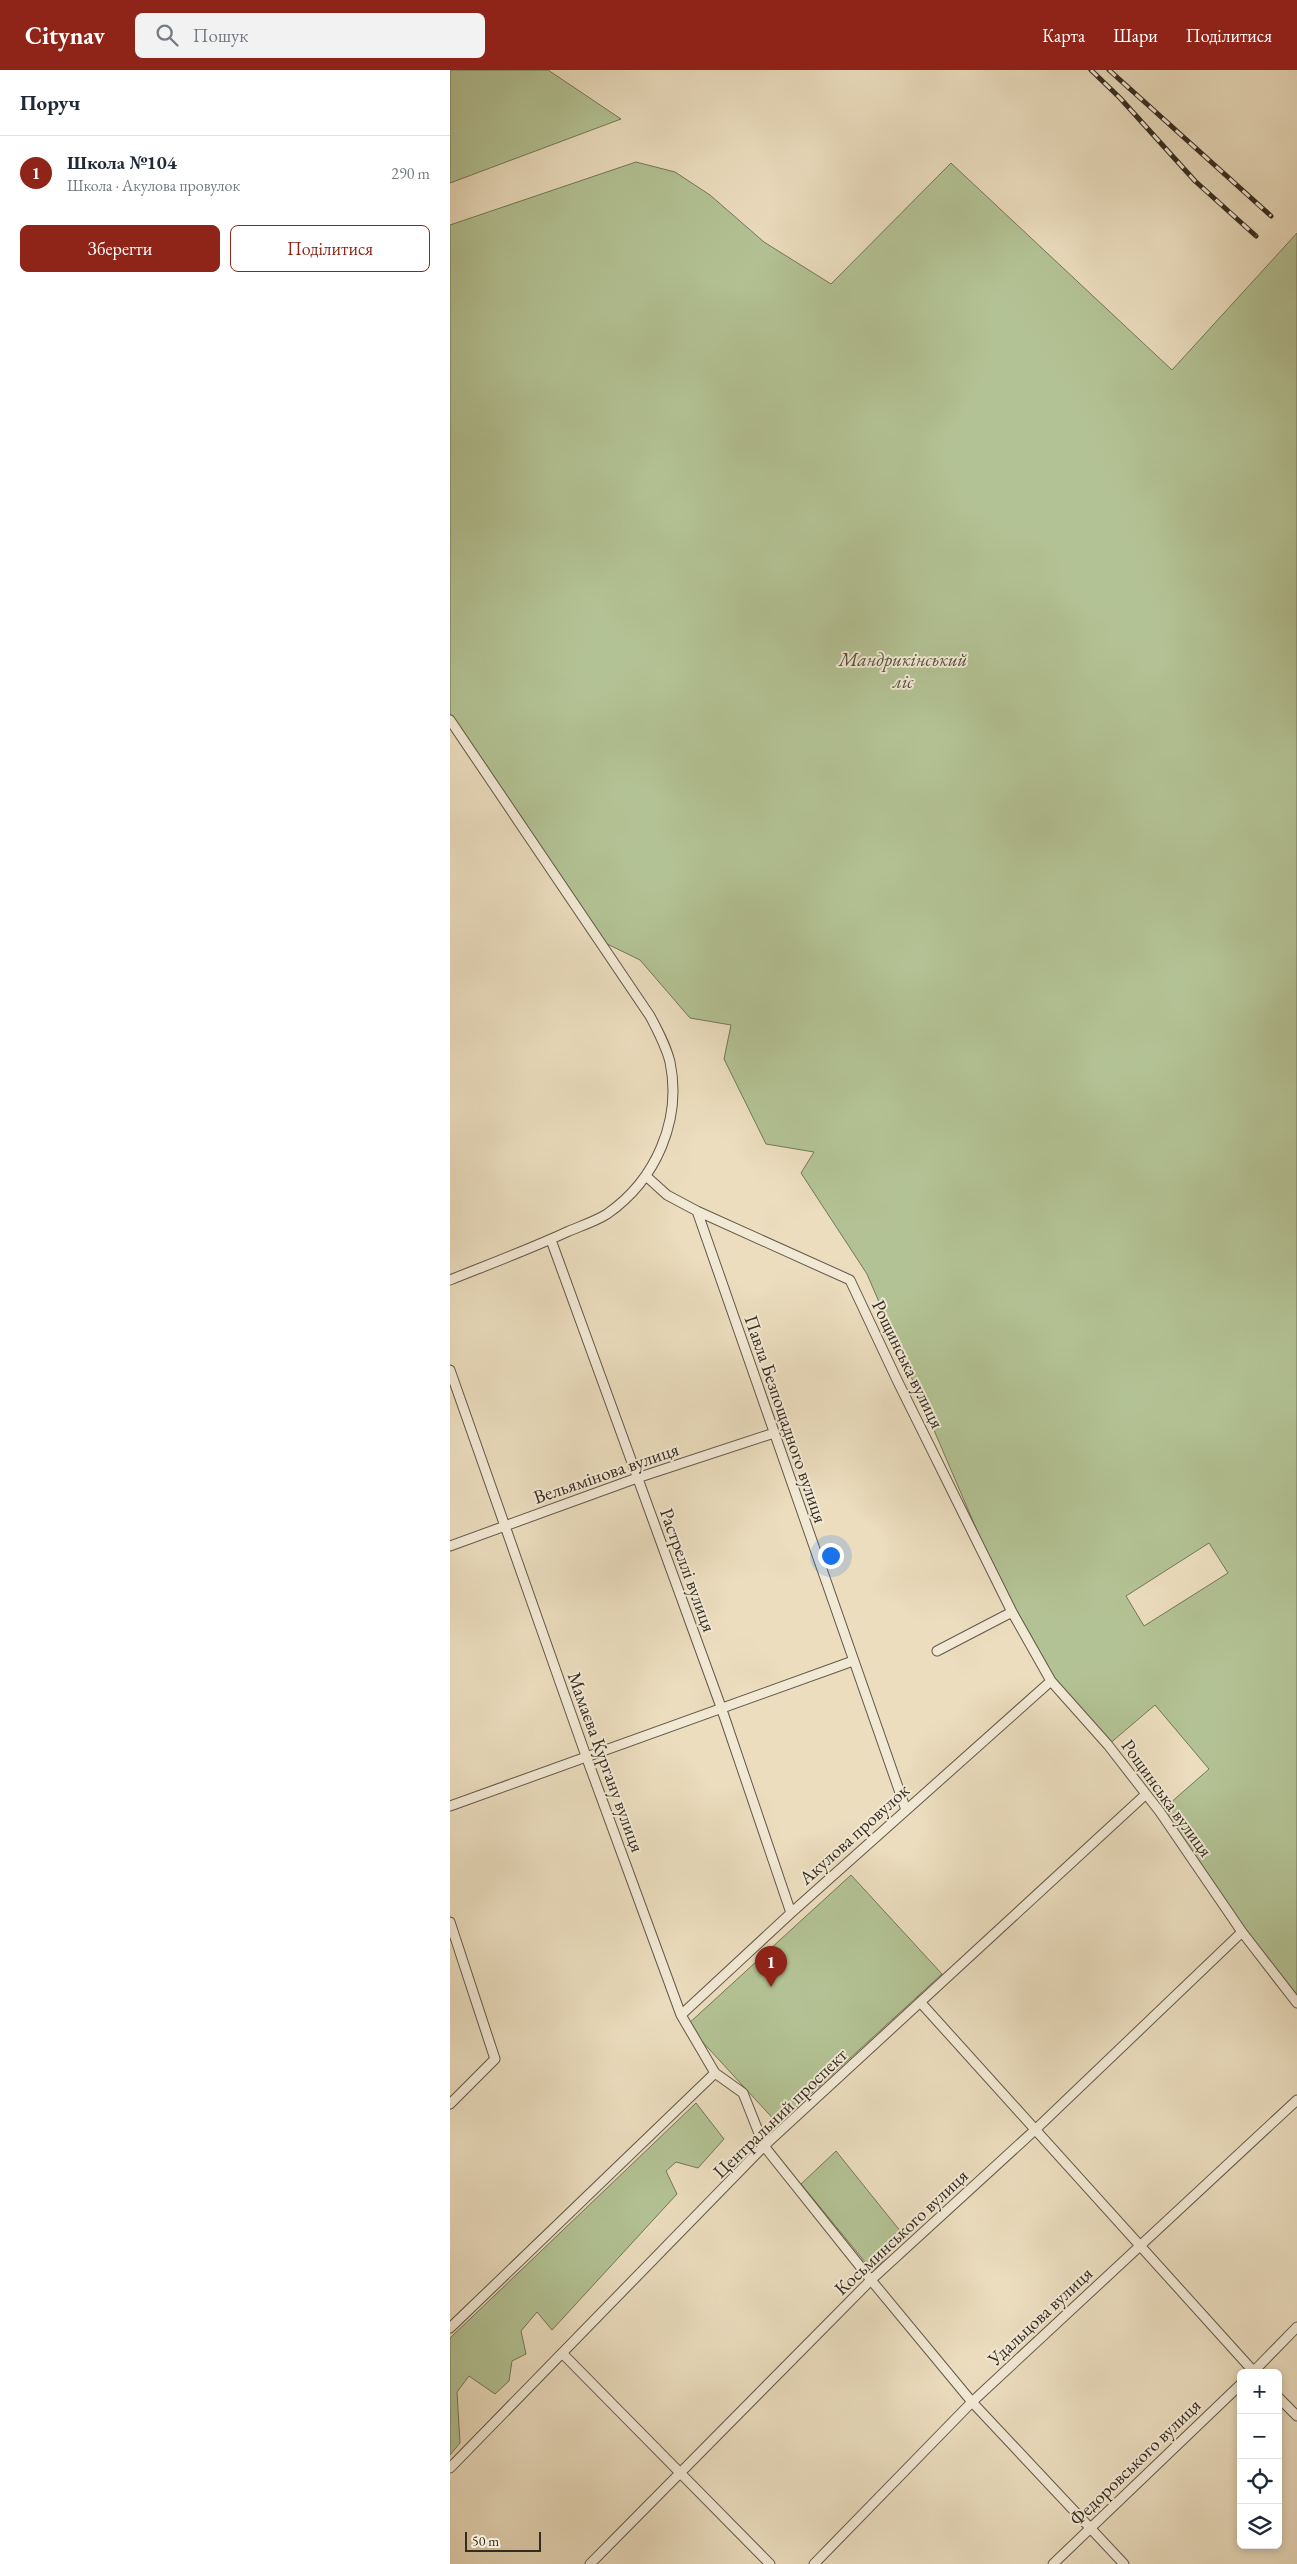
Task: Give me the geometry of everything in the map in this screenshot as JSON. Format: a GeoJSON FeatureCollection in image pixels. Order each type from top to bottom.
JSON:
{"type":"FeatureCollection","features":[{"type":"Feature","properties":{"kind":"street"},"geometry":{"type":"LineString","coordinates":[[450,720],[650,1016],[662,1038],[670,1061],[673,1091],[667,1136],[646,1176],[606,1214],[550,1240],[450,1280]]}},
{"type":"Feature","properties":{"kind":"street"},"geometry":{"type":"LineString","coordinates":[[646,1176],[667,1195],[696,1211]]}},
{"type":"Feature","properties":{"kind":"street","name":"Павла Безпощадного вулиця"},"geometry":{"type":"LineString","coordinates":[[696,1211],[906,1810]]}},
{"type":"Feature","properties":{"kind":"street","name":"Рощинська вулиця"},"geometry":{"type":"LineString","coordinates":[[696,1211],[850,1280],[897,1380],[1012,1612],[1051,1681],[1108,1745],[1160,1812],[1242,1932],[1297,2003]]}},
{"type":"Feature","properties":{"kind":"street","name":"Растреллі вулиця"},"geometry":{"type":"LineString","coordinates":[[550,1240],[720,1707],[791,1912]]}},
{"type":"Feature","properties":{"kind":"street","name":"Мамаєва Кургану вулиця"},"geometry":{"type":"LineString","coordinates":[[450,1370],[586,1756],[681,2015],[715,2073],[742,2093],[764,2146],[871,2280],[972,2402],[1124,2564]]}},
{"type":"Feature","properties":{"kind":"street","name":"Вельямінова вулиця"},"geometry":{"type":"LineString","coordinates":[[450,1546],[637,1478],[774,1434]]}},
{"type":"Feature","properties":{"kind":"street"},"geometry":{"type":"LineString","coordinates":[[937,1651],[1012,1612]]}},
{"type":"Feature","properties":{"kind":"street"},"geometry":{"type":"LineString","coordinates":[[450,1806],[720,1707],[853,1661]]}},
{"type":"Feature","properties":{"kind":"street","name":"Акулова провулок"},"geometry":{"type":"LineString","coordinates":[[681,2015],[791,1912],[1051,1681]]}},
{"type":"Feature","properties":{"kind":"street","name":"Центральний проспект"},"geometry":{"type":"LineString","coordinates":[[450,2468],[764,2146],[1146,1795]]}},
{"type":"Feature","properties":{"kind":"street"},"geometry":{"type":"LineString","coordinates":[[450,1922],[495,2059],[450,2104]]}},
{"type":"Feature","properties":{"kind":"street","name":"Косьминського вулиця"},"geometry":{"type":"LineString","coordinates":[[590,2564],[871,2280],[1036,2129],[1242,1932]]}},
{"type":"Feature","properties":{"kind":"street"},"geometry":{"type":"LineString","coordinates":[[921,2003],[1251,2369]]}},
{"type":"Feature","properties":{"kind":"street"},"geometry":{"type":"LineString","coordinates":[[450,2328],[715,2073]]}},
{"type":"Feature","properties":{"kind":"street","name":"Удальцова вулиця"},"geometry":{"type":"LineString","coordinates":[[814,2564],[972,2402],[1297,2100]]}},
{"type":"Feature","properties":{"kind":"street"},"geometry":{"type":"LineString","coordinates":[[1257,2369],[1297,2327]]}},
{"type":"Feature","properties":{"kind":"street"},"geometry":{"type":"LineString","coordinates":[[562,2353],[770,2564]]}},
{"type":"Feature","properties":{"kind":"street","name":"Федоровського вулиця"},"geometry":{"type":"LineString","coordinates":[[1053,2564],[1237,2388]]}},
{"type":"Feature","properties":{"kind":"street"},"geometry":{"type":"LineString","coordinates":[[1282,2401],[1297,2416]]}},
{"type":"Feature","properties":{"kind":"green space"},"geometry":{"type":"Polygon","coordinates":[[[450,70],[548,70],[621,119],[450,183],[450,70]]]}},
{"type":"Feature","properties":{"kind":"green space","name":"Мандрикінський ліс"},"geometry":{"type":"Polygon","coordinates":[[[636,162],[675,172],[710,195],[764,242],[831,284],[951,163],[1172,370],[1297,233],[1297,2003],[1160,1812],[1209,1769],[1155,1705],[1108,1745],[1071,1705],[1012,1612],[867,1274],[801,1173],[814,1152],[766,1144],[724,1059],[731,1025],[690,1018],[640,960],[597,939],[450,720],[450,225],[636,162]],[[1209,1543],[1126,1596],[1144,1626],[1228,1573],[1209,1543]]]}},
{"type":"Feature","properties":{"kind":"green space"},"geometry":{"type":"Polygon","coordinates":[[[851,1875],[942,1974],[778,2124],[687,2025],[851,1875]]]}},
{"type":"Feature","properties":{"kind":"green space"},"geometry":{"type":"Polygon","coordinates":[[[696,2103],[724,2139],[698,2168],[676,2162],[666,2171],[677,2194],[552,2330],[537,2312],[521,2331],[526,2354],[512,2361],[509,2381],[495,2394],[469,2376],[457,2392],[460,2443],[450,2455],[450,2338],[696,2103]]]}},
{"type":"Feature","properties":{"kind":"green space"},"geometry":{"type":"Polygon","coordinates":[[[836,2151],[905,2237],[875,2269],[870,2268],[801,2184],[836,2151]]]}},
{"type":"Feature","properties":{"kind":"railway"},"geometry":{"type":"LineString","coordinates":[[1091,70],[1120,98],[1195,181],[1256,236]]}},
{"type":"Feature","properties":{"kind":"railway"},"geometry":{"type":"LineString","coordinates":[[1109,70],[1271,216]]}},
{"type":"Feature","properties":{"kind":"place","name":"Школа №104"},"geometry":{"type":"Point","coordinates":[771,1987]}}]}
